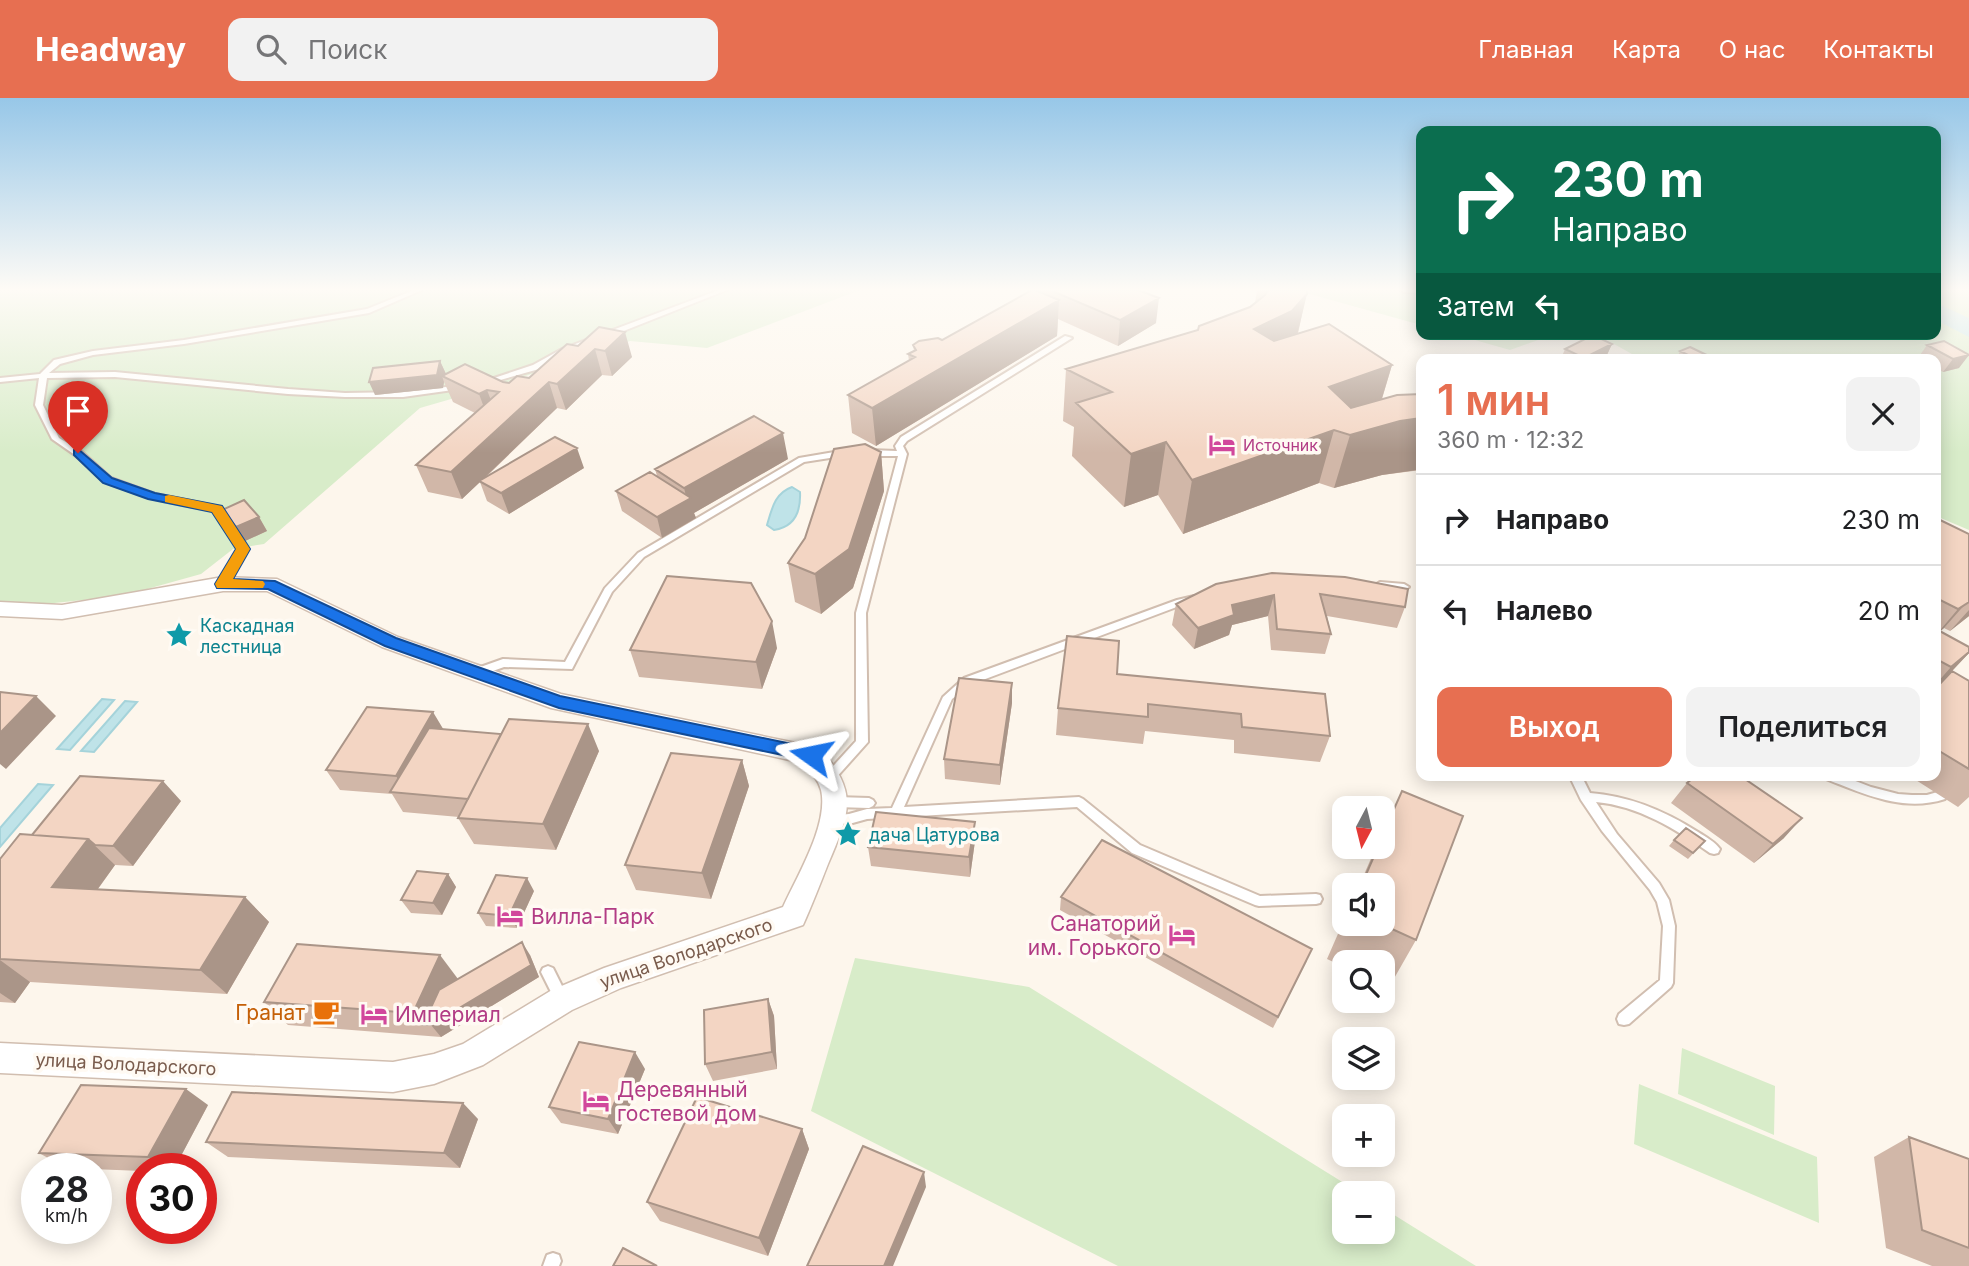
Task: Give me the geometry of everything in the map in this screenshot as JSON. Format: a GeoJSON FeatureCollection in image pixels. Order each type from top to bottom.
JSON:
{"type":"FeatureCollection","features":[{"type":"Feature","properties":{"kind":"street"},"geometry":{"type":"LineString","coordinates":[[0,609],[62,612],[223,584],[270,584],[390,642],[559,702],[811,755],[833,799]]}},
{"type":"Feature","properties":{"kind":"street","name":"улица Володарского"},"geometry":{"type":"LineString","coordinates":[[0,1058],[393,1077],[434,1069],[472,1055],[562,1000],[614,977],[793,916],[833,799]]}},
{"type":"Feature","properties":{"kind":"lane"},"geometry":{"type":"LineString","coordinates":[[163,345],[93,353],[57,362],[44,373],[39,405],[56,439],[78,453],[108,481],[153,496],[217,509],[243,549],[223,584]]}},
{"type":"Feature","properties":{"kind":"lane"},"geometry":{"type":"LineString","coordinates":[[478,384],[500,380],[536,367],[582,345]]}},
{"type":"Feature","properties":{"kind":"lane"},"geometry":{"type":"LineString","coordinates":[[833,799],[862,742],[861,613],[903,454],[899,446],[904,439],[1057,345]]}},
{"type":"Feature","properties":{"kind":"lane"},"geometry":{"type":"LineString","coordinates":[[0,380],[44,373],[150,377],[358,398],[395,397],[467,386]]}},
{"type":"Feature","properties":{"kind":"lane"},"geometry":{"type":"LineString","coordinates":[[476,673],[503,663],[568,666],[608,590],[641,555],[802,460],[851,453]]}},
{"type":"Feature","properties":{"kind":"lane"},"geometry":{"type":"LineString","coordinates":[[864,453],[903,454]]}},
{"type":"Feature","properties":{"kind":"lane"},"geometry":{"type":"LineString","coordinates":[[1364,584],[1404,587]]}},
{"type":"Feature","properties":{"kind":"lane"},"geometry":{"type":"LineString","coordinates":[[896,812],[948,696],[968,681],[1180,602],[1206,596]]}},
{"type":"Feature","properties":{"kind":"lane"},"geometry":{"type":"LineString","coordinates":[[1578,781],[1585,797],[1629,857],[1652,883],[1666,908],[1669,943],[1666,983],[1624,1019]]}},
{"type":"Feature","properties":{"kind":"lane"},"geometry":{"type":"LineString","coordinates":[[1844,781],[1892,798],[1924,802],[1941,796]]}},
{"type":"Feature","properties":{"kind":"lane"},"geometry":{"type":"LineString","coordinates":[[1585,797],[1605,797],[1663,815],[1714,849]]}},
{"type":"Feature","properties":{"kind":"lane"},"geometry":{"type":"LineString","coordinates":[[833,799],[869,803]]}},
{"type":"Feature","properties":{"kind":"lane"},"geometry":{"type":"LineString","coordinates":[[833,799],[896,812],[1079,802],[1136,849],[1259,901],[1315,899]]}},
{"type":"Feature","properties":{"kind":"lane"},"geometry":{"type":"LineString","coordinates":[[548,972],[562,1000]]}},
{"type":"Feature","properties":{"kind":"green space"},"geometry":{"type":"Polygon","coordinates":[[[0,345],[620,345],[420,408],[264,544],[233,549],[201,574],[122,596],[35,605],[0,602],[0,345]]]}},
{"type":"Feature","properties":{"kind":"green space"},"geometry":{"type":"Polygon","coordinates":[[[669,345],[716,345],[707,348],[669,345]]]}},
{"type":"Feature","properties":{"kind":"green space"},"geometry":{"type":"Polygon","coordinates":[[[1491,345],[1525,345],[1510,350],[1491,345]]]}},
{"type":"Feature","properties":{"kind":"green space"},"geometry":{"type":"Polygon","coordinates":[[[1615,345],[1969,345],[1969,530],[1941,518],[1941,354],[1632,354],[1615,345]]]}},
{"type":"Feature","properties":{"kind":"green space"},"geometry":{"type":"Polygon","coordinates":[[[855,958],[1029,987],[1341,1181],[1332,1181],[1332,1244],[1395,1244],[1395,1215],[1476,1266],[1118,1266],[811,1111],[855,958]]]}},
{"type":"Feature","properties":{"kind":"green space"},"geometry":{"type":"Polygon","coordinates":[[[1682,1048],[1775,1086],[1774,1135],[1678,1094],[1682,1048]]]}},
{"type":"Feature","properties":{"kind":"green space"},"geometry":{"type":"Polygon","coordinates":[[[1639,1084],[1817,1157],[1819,1223],[1634,1144],[1639,1084]]]}},
{"type":"Feature","properties":{"kind":"water"},"geometry":{"type":"Polygon","coordinates":[[[792,487],[800,492],[795,517],[787,526],[774,530],[767,525],[773,507],[778,497],[792,487]]]}},
{"type":"Feature","properties":{"kind":"water"},"geometry":{"type":"Polygon","coordinates":[[[102,699],[114,700],[70,750],[57,749],[102,699]]]}},
{"type":"Feature","properties":{"kind":"water"},"geometry":{"type":"Polygon","coordinates":[[[125,701],[137,702],[94,752],[81,751],[125,701]]]}},
{"type":"Feature","properties":{"kind":"water"},"geometry":{"type":"Polygon","coordinates":[[[38,784],[53,785],[0,847],[0,828],[38,784]]]}},
{"type":"Feature","properties":{"kind":"building"},"geometry":{"type":"Polygon","coordinates":[[[566,345],[612,345],[605,351],[595,349],[557,384],[549,382],[451,472],[416,465],[499,392],[487,390],[479,394],[442,376],[465,364],[509,383],[517,376],[529,378],[566,345]]]}},
{"type":"Feature","properties":{"kind":"building"},"geometry":{"type":"Polygon","coordinates":[[[913,345],[982,345],[872,408],[848,395],[915,357],[908,354],[916,350],[913,345]]]}},
{"type":"Feature","properties":{"kind":"building"},"geometry":{"type":"Polygon","coordinates":[[[1149,345],[1361,345],[1392,365],[1329,387],[1351,408],[1397,395],[1416,394],[1416,419],[1350,435],[1334,430],[1192,480],[1166,442],[1131,454],[1076,403],[1112,392],[1066,369],[1149,345]]]}},
{"type":"Feature","properties":{"kind":"building"},"geometry":{"type":"Polygon","coordinates":[[[1574,345],[1611,345],[1592,354],[1576,354],[1565,349],[1574,345]]]}},
{"type":"Feature","properties":{"kind":"building"},"geometry":{"type":"Polygon","coordinates":[[[1927,345],[1950,345],[1969,355],[1953,359],[1927,345]]]}},
{"type":"Feature","properties":{"kind":"building"},"geometry":{"type":"Polygon","coordinates":[[[1690,347],[1705,354],[1686,354],[1680,351],[1690,347]]]}},
{"type":"Feature","properties":{"kind":"building"},"geometry":{"type":"Polygon","coordinates":[[[440,361],[437,375],[369,382],[373,368],[440,361]]]}},
{"type":"Feature","properties":{"kind":"building"},"geometry":{"type":"Polygon","coordinates":[[[754,416],[783,433],[684,488],[655,469],[754,416]]]}},
{"type":"Feature","properties":{"kind":"building"},"geometry":{"type":"Polygon","coordinates":[[[555,437],[577,448],[501,493],[479,481],[555,437]]]}},
{"type":"Feature","properties":{"kind":"building"},"geometry":{"type":"Polygon","coordinates":[[[865,444],[881,452],[849,549],[815,574],[788,563],[805,538],[834,449],[865,444]]]}},
{"type":"Feature","properties":{"kind":"building"},"geometry":{"type":"Polygon","coordinates":[[[650,472],[691,498],[657,517],[616,491],[650,472]]]}},
{"type":"Feature","properties":{"kind":"building"},"geometry":{"type":"Polygon","coordinates":[[[244,500],[259,517],[236,527],[222,510],[244,500]]]}},
{"type":"Feature","properties":{"kind":"building"},"geometry":{"type":"Polygon","coordinates":[[[1941,520],[1969,534],[1969,602],[1958,609],[1941,600],[1941,520]]]}},
{"type":"Feature","properties":{"kind":"building"},"geometry":{"type":"Polygon","coordinates":[[[1272,573],[1345,577],[1408,589],[1405,607],[1320,594],[1331,634],[1277,629],[1274,595],[1232,605],[1234,615],[1198,628],[1176,604],[1216,584],[1272,573]]]}},
{"type":"Feature","properties":{"kind":"building"},"geometry":{"type":"Polygon","coordinates":[[[667,576],[751,583],[772,621],[756,662],[630,650],[667,576]]]}},
{"type":"Feature","properties":{"kind":"building"},"geometry":{"type":"Polygon","coordinates":[[[1941,632],[1969,647],[1969,652],[1951,667],[1941,662],[1941,632]]]}},
{"type":"Feature","properties":{"kind":"building"},"geometry":{"type":"Polygon","coordinates":[[[1067,636],[1119,641],[1117,674],[1325,694],[1330,736],[1242,727],[1241,714],[1148,704],[1148,717],[1058,708],[1067,636]]]}},
{"type":"Feature","properties":{"kind":"building"},"geometry":{"type":"Polygon","coordinates":[[[1952,671],[1969,681],[1969,769],[1941,752],[1941,683],[1952,671]]]}},
{"type":"Feature","properties":{"kind":"building"},"geometry":{"type":"Polygon","coordinates":[[[959,678],[1012,683],[1000,765],[944,759],[959,678]]]}},
{"type":"Feature","properties":{"kind":"building"},"geometry":{"type":"Polygon","coordinates":[[[0,692],[36,696],[0,733],[0,692]]]}},
{"type":"Feature","properties":{"kind":"building"},"geometry":{"type":"Polygon","coordinates":[[[367,707],[433,712],[396,776],[326,770],[367,707]]]}},
{"type":"Feature","properties":{"kind":"building"},"geometry":{"type":"Polygon","coordinates":[[[509,719],[588,724],[543,824],[458,818],[509,719]]]}},
{"type":"Feature","properties":{"kind":"building"},"geometry":{"type":"Polygon","coordinates":[[[429,728],[501,734],[468,799],[390,792],[429,728]]]}},
{"type":"Feature","properties":{"kind":"building"},"geometry":{"type":"Polygon","coordinates":[[[671,753],[742,760],[702,873],[625,865],[671,753]]]}},
{"type":"Feature","properties":{"kind":"building"},"geometry":{"type":"Polygon","coordinates":[[[80,776],[163,781],[113,846],[95,845],[88,839],[32,835],[80,776]]]}},
{"type":"Feature","properties":{"kind":"building"},"geometry":{"type":"Polygon","coordinates":[[[1748,781],[1802,818],[1773,844],[1687,783],[1748,781]]]}},
{"type":"Feature","properties":{"kind":"building"},"geometry":{"type":"Polygon","coordinates":[[[1402,791],[1463,816],[1416,940],[1395,930],[1395,873],[1367,873],[1373,859],[1395,859],[1395,807],[1402,791]]]}},
{"type":"Feature","properties":{"kind":"building"},"geometry":{"type":"Polygon","coordinates":[[[876,812],[975,822],[969,857],[868,847],[876,812]]]}},
{"type":"Feature","properties":{"kind":"building"},"geometry":{"type":"Polygon","coordinates":[[[1686,828],[1705,841],[1693,853],[1674,840],[1686,828]]]}},
{"type":"Feature","properties":{"kind":"building"},"geometry":{"type":"Polygon","coordinates":[[[20,834],[88,839],[52,887],[245,897],[200,970],[0,959],[0,859],[20,834]]]}},
{"type":"Feature","properties":{"kind":"building","name":"Санаторий им. Горького"},"geometry":{"type":"Polygon","coordinates":[[[1102,840],[1312,949],[1278,1017],[1061,897],[1102,840]]]}},
{"type":"Feature","properties":{"kind":"building"},"geometry":{"type":"Polygon","coordinates":[[[417,871],[448,874],[433,903],[401,900],[417,871]]]}},
{"type":"Feature","properties":{"kind":"building"},"geometry":{"type":"Polygon","coordinates":[[[496,875],[527,878],[509,916],[478,913],[496,875]]]}},
{"type":"Feature","properties":{"kind":"building"},"geometry":{"type":"Polygon","coordinates":[[[522,942],[531,965],[431,1025],[423,1025],[439,990],[522,942]]]}},
{"type":"Feature","properties":{"kind":"building"},"geometry":{"type":"Polygon","coordinates":[[[297,944],[440,955],[413,1013],[264,1002],[297,944]]]}},
{"type":"Feature","properties":{"kind":"building"},"geometry":{"type":"Polygon","coordinates":[[[768,999],[772,1052],[705,1064],[704,1010],[768,999]]]}},
{"type":"Feature","properties":{"kind":"building"},"geometry":{"type":"Polygon","coordinates":[[[579,1042],[635,1052],[608,1119],[549,1107],[579,1042]]]}},
{"type":"Feature","properties":{"kind":"building"},"geometry":{"type":"Polygon","coordinates":[[[81,1085],[186,1089],[150,1153],[126,1153],[126,1156],[112,1156],[112,1153],[39,1153],[81,1085]]]}},
{"type":"Feature","properties":{"kind":"building"},"geometry":{"type":"Polygon","coordinates":[[[232,1092],[463,1103],[444,1153],[206,1142],[232,1092]]]}},
{"type":"Feature","properties":{"kind":"building"},"geometry":{"type":"Polygon","coordinates":[[[697,1097],[802,1129],[759,1238],[647,1202],[697,1097]]]}},
{"type":"Feature","properties":{"kind":"building"},"geometry":{"type":"Polygon","coordinates":[[[1909,1137],[1969,1159],[1969,1248],[1922,1230],[1909,1137]]]}},
{"type":"Feature","properties":{"kind":"building"},"geometry":{"type":"Polygon","coordinates":[[[863,1146],[924,1172],[884,1266],[807,1266],[863,1146]]]}},
{"type":"Feature","properties":{"kind":"building"},"geometry":{"type":"Polygon","coordinates":[[[623,1248],[657,1266],[613,1266],[623,1248]]]}},
{"type":"Feature","properties":{"kind":"slow traffic"},"geometry":{"type":"LineString","coordinates":[[169,499],[217,509],[243,549],[223,584],[258,584]]}},
{"type":"Feature","properties":{"kind":"place","name":"Источник"},"geometry":{"type":"Point","coordinates":[1222,445]}},
{"type":"Feature","properties":{"kind":"place","name":"Каскадная лестница"},"geometry":{"type":"Point","coordinates":[179,635]}},
{"type":"Feature","properties":{"kind":"place","name":"дача Цатурова"},"geometry":{"type":"Point","coordinates":[848,834]}},
{"type":"Feature","properties":{"kind":"place","name":"Вилла-Парк"},"geometry":{"type":"Point","coordinates":[510,916]}},
{"type":"Feature","properties":{"kind":"place","name":"Санаторий им. Горького"},"geometry":{"type":"Point","coordinates":[1182,935]}},
{"type":"Feature","properties":{"kind":"place","name":"Гранат"},"geometry":{"type":"Point","coordinates":[326,1012]}},
{"type":"Feature","properties":{"kind":"place","name":"Империал"},"geometry":{"type":"Point","coordinates":[374,1014]}},
{"type":"Feature","properties":{"kind":"place","name":"Деревянный гостевой дом"},"geometry":{"type":"Point","coordinates":[596,1101]}},
{"type":"Feature","properties":{"kind":"route"},"geometry":{"type":"LineString","coordinates":[[78,453],[108,481],[153,496],[217,509],[243,549],[223,584],[270,584],[390,642],[559,702],[811,755]]}}]}
